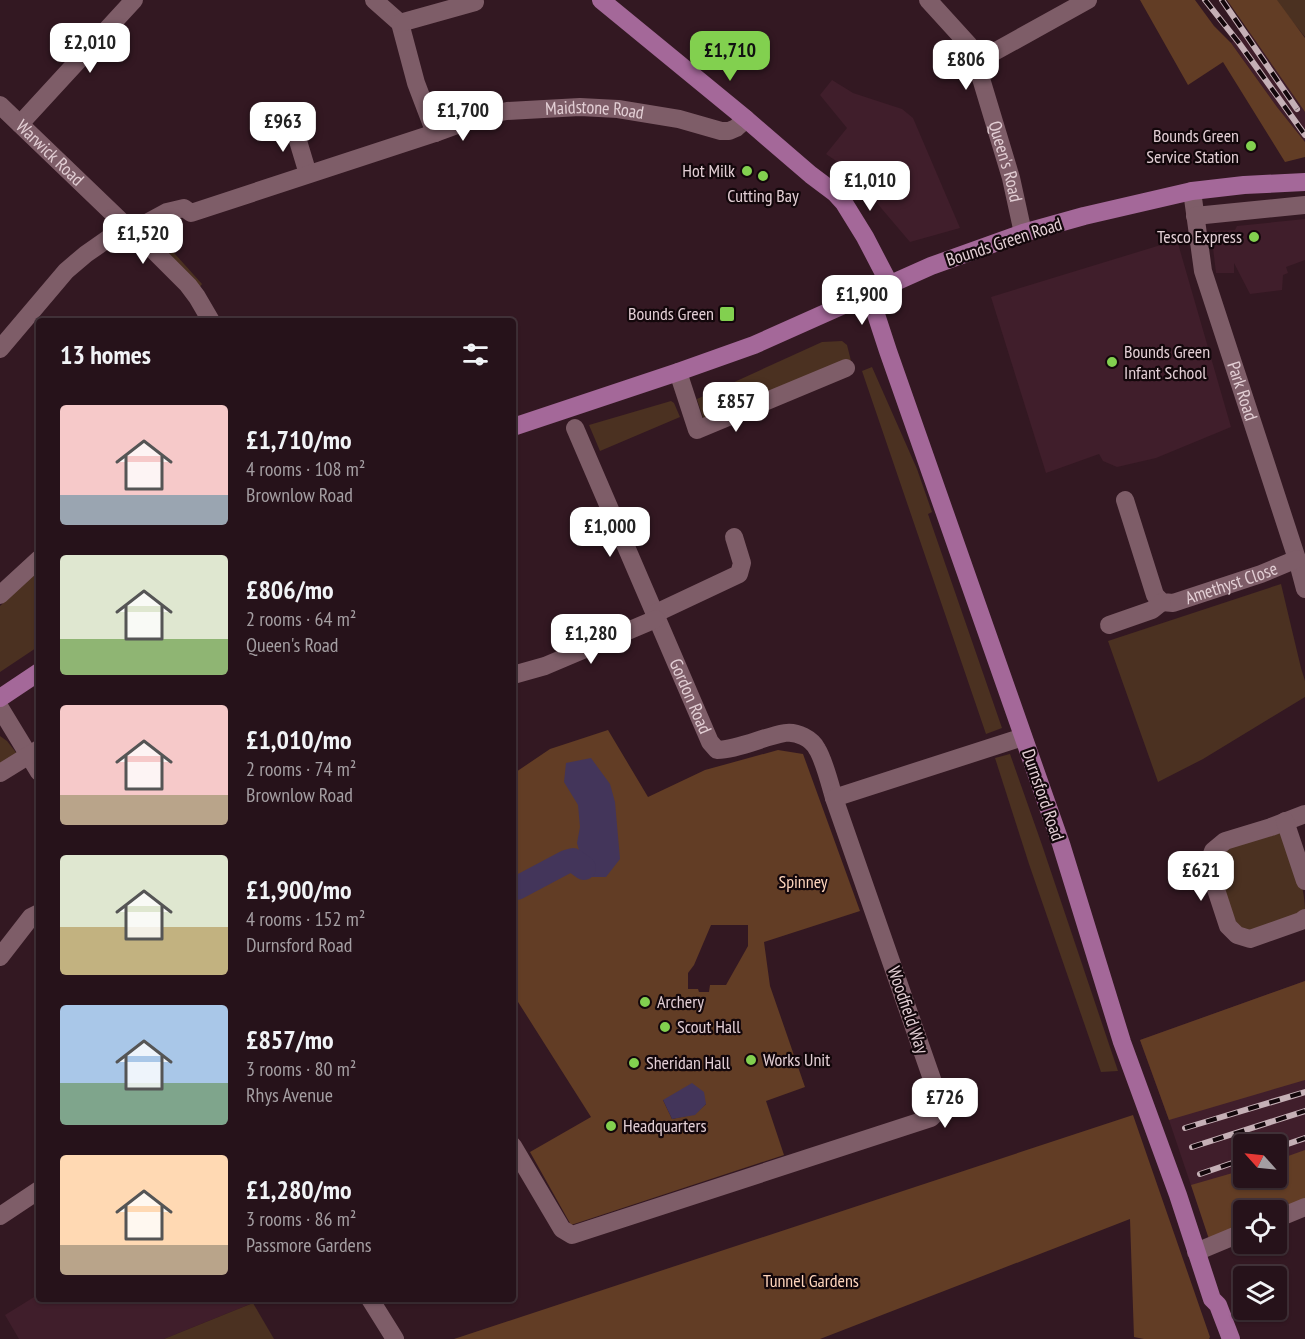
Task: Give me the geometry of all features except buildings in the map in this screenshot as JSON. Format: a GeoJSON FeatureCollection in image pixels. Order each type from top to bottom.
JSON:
{"type":"FeatureCollection","features":[{"type":"Feature","properties":{"kind":"main road"},"geometry":{"type":"LineString","coordinates":[[601,0],[835,193],[844,203],[865,237],[890,285]]}},
{"type":"Feature","properties":{"kind":"main road","name":"Bounds Green Road"},"geometry":{"type":"LineString","coordinates":[[516,426],[754,345],[931,266],[1023,234],[1084,216],[1192,191],[1305,182]]}},
{"type":"Feature","properties":{"kind":"main road","name":"Durnsford Road"},"geometry":{"type":"LineString","coordinates":[[869,293],[1061,844],[1122,1042],[1178,1195],[1212,1299],[1218,1305],[1231,1339]]}},
{"type":"Feature","properties":{"kind":"main road"},"geometry":{"type":"LineString","coordinates":[[0,698],[36,674]]}},
{"type":"Feature","properties":{"kind":"main road","name":"Durnsford Road"},"geometry":{"type":"LineString","coordinates":[[1212,1299],[1210,1307],[1221,1339]]}},
{"type":"Feature","properties":{"kind":"street"},"geometry":{"type":"LineString","coordinates":[[20,124],[134,0]]}},
{"type":"Feature","properties":{"kind":"street"},"geometry":{"type":"LineString","coordinates":[[374,0],[399,23],[416,83],[435,133]]}},
{"type":"Feature","properties":{"kind":"street","name":"Queen's Road"},"geometry":{"type":"LineString","coordinates":[[928,0],[969,45],[976,62],[1012,184],[1023,234]]}},
{"type":"Feature","properties":{"kind":"street"},"geometry":{"type":"LineString","coordinates":[[976,62],[1088,0]]}},
{"type":"Feature","properties":{"kind":"street"},"geometry":{"type":"LineString","coordinates":[[399,23],[453,4],[476,2]]}},
{"type":"Feature","properties":{"kind":"street","name":"Maidstone Road"},"geometry":{"type":"LineString","coordinates":[[129,229],[168,212],[184,208],[191,213],[484,116],[507,111],[580,107],[618,109],[679,119],[721,131],[736,128],[746,118]]}},
{"type":"Feature","properties":{"kind":"street","name":"Warwick Road"},"geometry":{"type":"LineString","coordinates":[[2,110],[20,124],[160,256],[188,285],[207,318]]}},
{"type":"Feature","properties":{"kind":"street"},"geometry":{"type":"LineString","coordinates":[[292,121],[308,174]]}},
{"type":"Feature","properties":{"kind":"street"},"geometry":{"type":"LineString","coordinates":[[1259,184],[1260,211]]}},
{"type":"Feature","properties":{"kind":"street","name":"Park Road"},"geometry":{"type":"LineString","coordinates":[[1192,191],[1203,271],[1305,589]]}},
{"type":"Feature","properties":{"kind":"street"},"geometry":{"type":"LineString","coordinates":[[1195,216],[1305,205]]}},
{"type":"Feature","properties":{"kind":"street"},"geometry":{"type":"LineString","coordinates":[[0,349],[66,271],[86,254],[129,229]]}},
{"type":"Feature","properties":{"kind":"street"},"geometry":{"type":"LineString","coordinates":[[678,372],[697,430],[846,368]]}},
{"type":"Feature","properties":{"kind":"street","name":"Gordon Road"},"geometry":{"type":"LineString","coordinates":[[575,428],[710,742],[717,750],[730,750],[787,732],[798,734],[812,742],[818,749],[834,798]]}},
{"type":"Feature","properties":{"kind":"street","name":"Amethyst Close"},"geometry":{"type":"LineString","coordinates":[[1125,500],[1155,595],[1162,602],[1173,603],[1202,594],[1297,559]]}},
{"type":"Feature","properties":{"kind":"street"},"geometry":{"type":"LineString","coordinates":[[516,674],[545,666],[655,616],[739,574],[742,563],[734,537]]}},
{"type":"Feature","properties":{"kind":"street"},"geometry":{"type":"LineString","coordinates":[[0,595],[36,562]]}},
{"type":"Feature","properties":{"kind":"street","name":"Amethyst Close"},"geometry":{"type":"LineString","coordinates":[[1109,624],[1152,610],[1162,602]]}},
{"type":"Feature","properties":{"kind":"street"},"geometry":{"type":"LineString","coordinates":[[0,708],[34,753],[0,773]]}},
{"type":"Feature","properties":{"kind":"street"},"geometry":{"type":"LineString","coordinates":[[834,798],[1023,736]]}},
{"type":"Feature","properties":{"kind":"street","name":"Woodfield Way"},"geometry":{"type":"LineString","coordinates":[[516,1151],[562,1229],[572,1235],[931,1118],[938,1111],[940,1102],[834,798]]}},
{"type":"Feature","properties":{"kind":"street"},"geometry":{"type":"LineString","coordinates":[[1305,814],[1225,841],[1213,851],[1208,866],[1228,926],[1237,935],[1250,939],[1305,918]]}},
{"type":"Feature","properties":{"kind":"street"},"geometry":{"type":"LineString","coordinates":[[1285,821],[1305,881]]}},
{"type":"Feature","properties":{"kind":"street"},"geometry":{"type":"LineString","coordinates":[[0,957],[31,917],[36,915]]}},
{"type":"Feature","properties":{"kind":"street"},"geometry":{"type":"LineString","coordinates":[[0,1216],[36,1192]]}},
{"type":"Feature","properties":{"kind":"street"},"geometry":{"type":"LineString","coordinates":[[1287,1214],[1305,1207]]}},
{"type":"Feature","properties":{"kind":"street"},"geometry":{"type":"LineString","coordinates":[[1196,1252],[1233,1237]]}},
{"type":"Feature","properties":{"kind":"street"},"geometry":{"type":"LineString","coordinates":[[372,1302],[395,1339]]}},
{"type":"Feature","properties":{"kind":"shaded area"},"geometry":{"type":"Polygon","coordinates":[[[1275,0],[1305,0],[1305,37],[1275,0]]]}},
{"type":"Feature","properties":{"kind":"shaded area"},"geometry":{"type":"Polygon","coordinates":[[[1248,30],[1305,112],[1305,142],[1231,43],[1248,30]]]}},
{"type":"Feature","properties":{"kind":"shaded area"},"geometry":{"type":"Polygon","coordinates":[[[832,80],[853,93],[902,109],[913,118],[960,228],[910,242],[848,169],[826,154],[847,128],[820,95],[832,80]]]}},
{"type":"Feature","properties":{"kind":"shaded area"},"geometry":{"type":"Polygon","coordinates":[[[1305,219],[1305,260],[1286,267],[1288,273],[1283,275],[1282,290],[1250,294],[1234,263],[1234,273],[1216,273],[1211,231],[1235,230],[1237,226],[1305,219]]]}},
{"type":"Feature","properties":{"kind":"shaded area","name":"Bounds Green Infant School"},"geometry":{"type":"Polygon","coordinates":[[[1177,240],[1231,427],[1156,458],[1117,467],[1103,461],[1099,454],[1046,473],[991,297],[1177,240]]]}},
{"type":"Feature","properties":{"kind":"shaded area"},"geometry":{"type":"Polygon","coordinates":[[[166,244],[202,284],[199,288],[161,249],[166,244]]]}},
{"type":"Feature","properties":{"kind":"shaded area"},"geometry":{"type":"Polygon","coordinates":[[[842,341],[847,345],[851,361],[705,424],[697,399],[822,342],[842,341]]]}},
{"type":"Feature","properties":{"kind":"shaded area"},"geometry":{"type":"Polygon","coordinates":[[[872,367],[917,469],[932,512],[928,514],[1002,728],[986,734],[862,371],[872,367]]]}},
{"type":"Feature","properties":{"kind":"shaded area"},"geometry":{"type":"Polygon","coordinates":[[[671,401],[680,417],[600,451],[589,425],[671,401]]]}},
{"type":"Feature","properties":{"kind":"shaded area"},"geometry":{"type":"Polygon","coordinates":[[[36,572],[36,648],[0,672],[0,606],[36,572]]]}},
{"type":"Feature","properties":{"kind":"shaded area"},"geometry":{"type":"Polygon","coordinates":[[[1281,584],[1305,681],[1305,697],[1203,759],[1158,782],[1108,641],[1281,584]]]}},
{"type":"Feature","properties":{"kind":"shaded area"},"geometry":{"type":"Polygon","coordinates":[[[0,736],[18,755],[0,765],[0,736]]]}},
{"type":"Feature","properties":{"kind":"shaded area"},"geometry":{"type":"Polygon","coordinates":[[[1010,754],[1118,1071],[1101,1072],[1029,864],[995,758],[1010,754]]]}},
{"type":"Feature","properties":{"kind":"shaded area"},"geometry":{"type":"Polygon","coordinates":[[[591,758],[610,784],[615,802],[620,859],[606,877],[590,877],[584,868],[577,843],[580,827],[578,805],[564,782],[566,763],[591,758]]]}},
{"type":"Feature","properties":{"kind":"shaded area"},"geometry":{"type":"Polygon","coordinates":[[[1282,826],[1300,878],[1305,911],[1249,934],[1240,931],[1212,868],[1218,853],[1282,826]]]}},
{"type":"Feature","properties":{"kind":"shaded area"},"geometry":{"type":"Polygon","coordinates":[[[1305,981],[1305,1199],[1287,1206],[1287,1200],[1233,1200],[1233,1219],[1209,1239],[1140,1040],[1305,981]]]}},
{"type":"Feature","properties":{"kind":"shaded area"},"geometry":{"type":"Polygon","coordinates":[[[692,1083],[704,1092],[706,1104],[695,1115],[672,1119],[663,1100],[692,1083]]]}},
{"type":"Feature","properties":{"kind":"shaded area"},"geometry":{"type":"Polygon","coordinates":[[[36,1296],[36,1302],[255,1302],[164,1339],[19,1339],[5,1315],[36,1296]]]}},
{"type":"Feature","properties":{"kind":"shaded area"},"geometry":{"type":"Polygon","coordinates":[[[253,1303],[274,1339],[164,1339],[253,1303]]]}},
{"type":"Feature","properties":{"kind":"green space"},"geometry":{"type":"Polygon","coordinates":[[[1140,0],[1195,0],[1214,26],[1231,43],[1305,142],[1305,157],[1285,162],[1223,62],[1188,85],[1140,0]]]}},
{"type":"Feature","properties":{"kind":"green space"},"geometry":{"type":"Polygon","coordinates":[[[1227,0],[1277,0],[1305,38],[1305,112],[1227,0]]]}},
{"type":"Feature","properties":{"kind":"green space","name":"Spinney"},"geometry":{"type":"Polygon","coordinates":[[[608,730],[648,797],[705,770],[778,750],[803,754],[860,911],[764,942],[770,986],[805,1087],[766,1101],[784,1155],[571,1225],[530,1152],[591,1117],[516,999],[516,772],[550,749],[608,730]],[[711,925],[694,965],[688,973],[688,989],[709,992],[710,985],[726,985],[748,946],[748,925],[711,925]],[[663,1100],[672,1119],[695,1114],[706,1104],[663,1100]]]}},
{"type":"Feature","properties":{"kind":"green space"},"geometry":{"type":"Polygon","coordinates":[[[1305,981],[1305,1080],[1169,1120],[1140,1040],[1305,981]]]}},
{"type":"Feature","properties":{"kind":"green space","name":"Tunnel Gardens"},"geometry":{"type":"Polygon","coordinates":[[[1133,1115],[1209,1339],[1134,1337],[1130,1219],[820,1339],[454,1339],[1133,1115]]]}},
{"type":"Feature","properties":{"kind":"green space"},"geometry":{"type":"Polygon","coordinates":[[[1305,1150],[1305,1199],[1287,1206],[1287,1200],[1233,1200],[1233,1229],[1209,1239],[1191,1185],[1233,1173],[1233,1188],[1287,1188],[1287,1156],[1305,1150]]]}},
{"type":"Feature","properties":{"kind":"waterway"},"geometry":{"type":"LineString","coordinates":[[516,888],[566,862],[573,860],[584,868]]}},
{"type":"Feature","properties":{"kind":"railway"},"geometry":{"type":"LineString","coordinates":[[1205,0],[1305,135]]}},
{"type":"Feature","properties":{"kind":"railway"},"geometry":{"type":"LineString","coordinates":[[1222,0],[1297,109]]}},
{"type":"Feature","properties":{"kind":"railway"},"geometry":{"type":"LineString","coordinates":[[1185,1128],[1305,1092]]}},
{"type":"Feature","properties":{"kind":"railway"},"geometry":{"type":"LineString","coordinates":[[1192,1147],[1305,1111]]}},
{"type":"Feature","properties":{"kind":"railway"},"geometry":{"type":"LineString","coordinates":[[1287,1144],[1305,1138]]}},
{"type":"Feature","properties":{"kind":"railway"},"geometry":{"type":"LineString","coordinates":[[1200,1174],[1233,1163]]}},
{"type":"Feature","properties":{"kind":"place","name":"Bounds Green Service Station"},"geometry":{"type":"Point","coordinates":[1251,146]}},
{"type":"Feature","properties":{"kind":"place","name":"Hot Milk"},"geometry":{"type":"Point","coordinates":[747,171]}},
{"type":"Feature","properties":{"kind":"place","name":"Cutting Bay"},"geometry":{"type":"Point","coordinates":[763,176]}},
{"type":"Feature","properties":{"kind":"place","name":"Tesco Express"},"geometry":{"type":"Point","coordinates":[1254,237]}},
{"type":"Feature","properties":{"kind":"place","name":"Bounds Green"},"geometry":{"type":"Point","coordinates":[727,314]}},
{"type":"Feature","properties":{"kind":"place","name":"Bounds Green Infant School"},"geometry":{"type":"Point","coordinates":[1112,362]}},
{"type":"Feature","properties":{"kind":"place","name":"Archery"},"geometry":{"type":"Point","coordinates":[645,1002]}},
{"type":"Feature","properties":{"kind":"place","name":"Scout Hall"},"geometry":{"type":"Point","coordinates":[665,1027]}},
{"type":"Feature","properties":{"kind":"place","name":"Works Unit"},"geometry":{"type":"Point","coordinates":[751,1060]}},
{"type":"Feature","properties":{"kind":"place","name":"Sheridan Hall"},"geometry":{"type":"Point","coordinates":[634,1063]}},
{"type":"Feature","properties":{"kind":"place","name":"Headquarters"},"geometry":{"type":"Point","coordinates":[611,1126]}}]}
